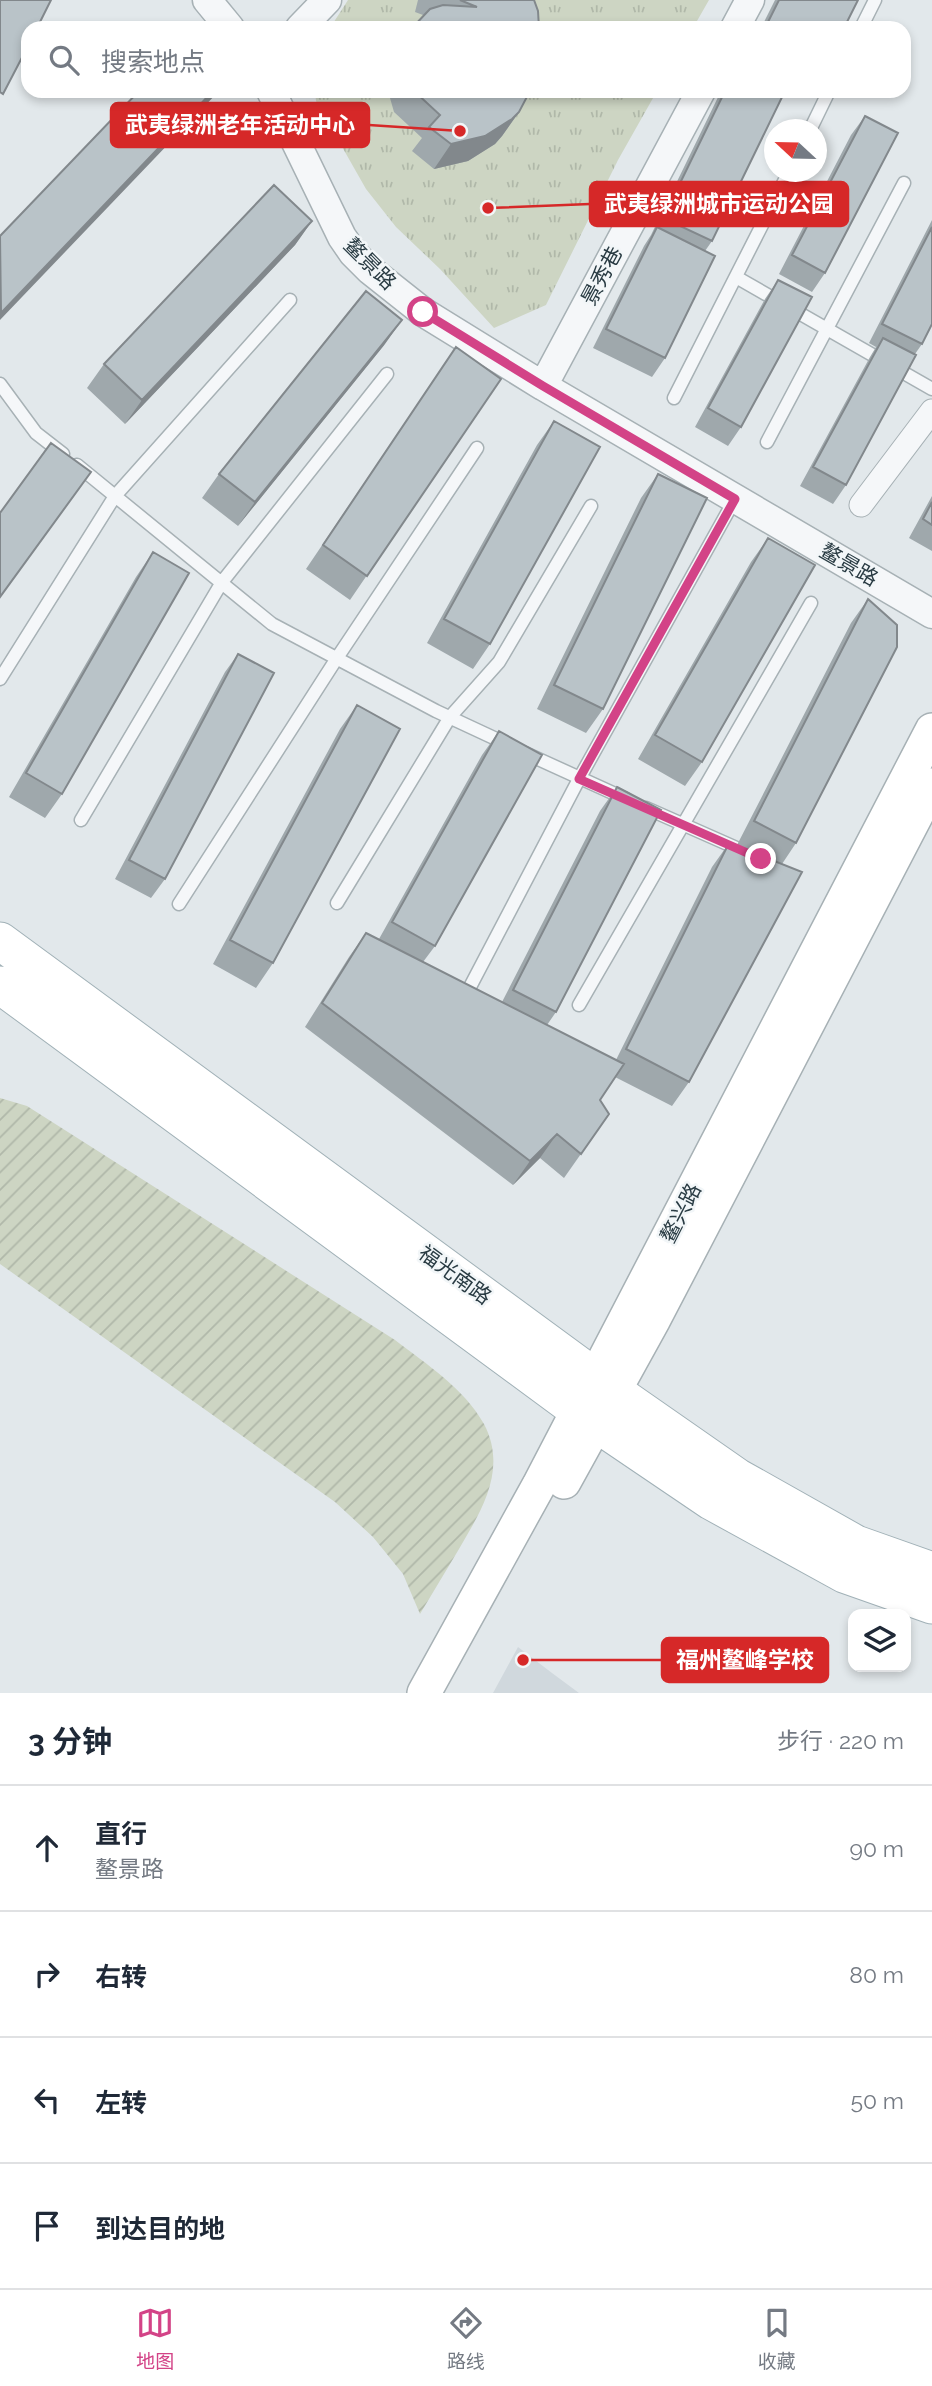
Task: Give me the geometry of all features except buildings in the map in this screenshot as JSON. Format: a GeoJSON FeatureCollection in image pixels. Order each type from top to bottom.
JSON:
{"type":"FeatureCollection","features":[{"type":"Feature","properties":{"kind":"main road","name":"鳌兴路"},"geometry":{"type":"LineString","coordinates":[[605,1384],[932,730]]}},
{"type":"Feature","properties":{"kind":"main road","name":"鳌兴路"},"geometry":{"type":"LineString","coordinates":[[448,1693],[587,1417],[932,785]]}},
{"type":"Feature","properties":{"kind":"main road","name":"福光南路"},"geometry":{"type":"LineString","coordinates":[[0,941],[605,1384],[737,1477],[856,1544],[932,1572]]}},
{"type":"Feature","properties":{"kind":"main road","name":"福光南路"},"geometry":{"type":"LineString","coordinates":[[0,985],[587,1417],[711,1500],[844,1574],[932,1605]]}},
{"type":"Feature","properties":{"kind":"main road","name":"鳌兴路"},"geometry":{"type":"LineString","coordinates":[[424,1693],[539,1485],[587,1417]]}},
{"type":"Feature","properties":{"kind":"street"},"geometry":{"type":"LineString","coordinates":[[207,0],[224,21]]}},
{"type":"Feature","properties":{"kind":"street"},"geometry":{"type":"LineString","coordinates":[[307,21],[327,0]]}},
{"type":"Feature","properties":{"kind":"street"},"geometry":{"type":"LineString","coordinates":[[739,21],[750,0]]}},
{"type":"Feature","properties":{"kind":"street","name":"鳌景路"},"geometry":{"type":"LineString","coordinates":[[275,98],[331,218],[353,253],[423,312],[543,386],[932,614]]}},
{"type":"Feature","properties":{"kind":"street","name":"景秀巷"},"geometry":{"type":"LineString","coordinates":[[543,386],[697,98]]}},
{"type":"Feature","properties":{"kind":"street"},"geometry":{"type":"LineString","coordinates":[[861,505],[932,411]]}},
{"type":"Feature","properties":{"kind":"lane"},"geometry":{"type":"LineString","coordinates":[[864,21],[875,0]]}},
{"type":"Feature","properties":{"kind":"lane"},"geometry":{"type":"LineString","coordinates":[[815,119],[826,98]]}},
{"type":"Feature","properties":{"kind":"lane"},"geometry":{"type":"LineString","coordinates":[[674,398],[784,182]]}},
{"type":"Feature","properties":{"kind":"lane"},"geometry":{"type":"LineString","coordinates":[[767,442],[904,183]]}},
{"type":"Feature","properties":{"kind":"lane"},"geometry":{"type":"LineString","coordinates":[[736,277],[932,389]]}},
{"type":"Feature","properties":{"kind":"lane"},"geometry":{"type":"LineString","coordinates":[[0,679],[115,496],[290,300]]}},
{"type":"Feature","properties":{"kind":"lane"},"geometry":{"type":"LineString","coordinates":[[81,820],[222,582],[387,374]]}},
{"type":"Feature","properties":{"kind":"lane"},"geometry":{"type":"LineString","coordinates":[[0,384],[36,433],[272,624],[450,717],[579,779],[750,854]]}},
{"type":"Feature","properties":{"kind":"lane"},"geometry":{"type":"LineString","coordinates":[[179,904],[337,658],[477,449]]}},
{"type":"Feature","properties":{"kind":"lane"},"geometry":{"type":"LineString","coordinates":[[470,987],[579,779],[735,499]]}},
{"type":"Feature","properties":{"kind":"lane"},"geometry":{"type":"LineString","coordinates":[[337,903],[450,717],[499,662],[590,506]]}},
{"type":"Feature","properties":{"kind":"lane"},"geometry":{"type":"LineString","coordinates":[[579,1005],[811,603]]}},
{"type":"Feature","properties":{"kind":"shaded area"},"geometry":{"type":"Polygon","coordinates":[[[518,1647],[552,1673],[579,1693],[493,1693],[518,1647]]]}},
{"type":"Feature","properties":{"kind":"green space"},"geometry":{"type":"Polygon","coordinates":[[[348,0],[709,0],[697,21],[334,21],[348,0]]]}},
{"type":"Feature","properties":{"kind":"green space"},"geometry":{"type":"Polygon","coordinates":[[[316,98],[653,98],[618,160],[546,305],[494,328],[440,269],[396,227],[366,189],[316,98]]]}},
{"type":"Feature","properties":{"kind":"green space"},"geometry":{"type":"Polygon","coordinates":[[[0,1098],[27,1106],[395,1340],[444,1378],[476,1411],[491,1441],[493,1458],[489,1490],[476,1520],[420,1614],[403,1574],[373,1537],[335,1502],[0,1264],[0,1098]]]}},
{"type":"Feature","properties":{"kind":"place","name":"武夷绿洲老年活动中心"},"geometry":{"type":"Point","coordinates":[460,131]}},
{"type":"Feature","properties":{"kind":"place","name":"武夷绿洲城市运动公园"},"geometry":{"type":"Point","coordinates":[488,208]}},
{"type":"Feature","properties":{"kind":"place","name":"福州鳌峰学校"},"geometry":{"type":"Point","coordinates":[523,1660]}},
{"type":"Feature","properties":{"kind":"route"},"geometry":{"type":"LineString","coordinates":[[423,312],[735,499],[579,779],[761,859]]}}]}
